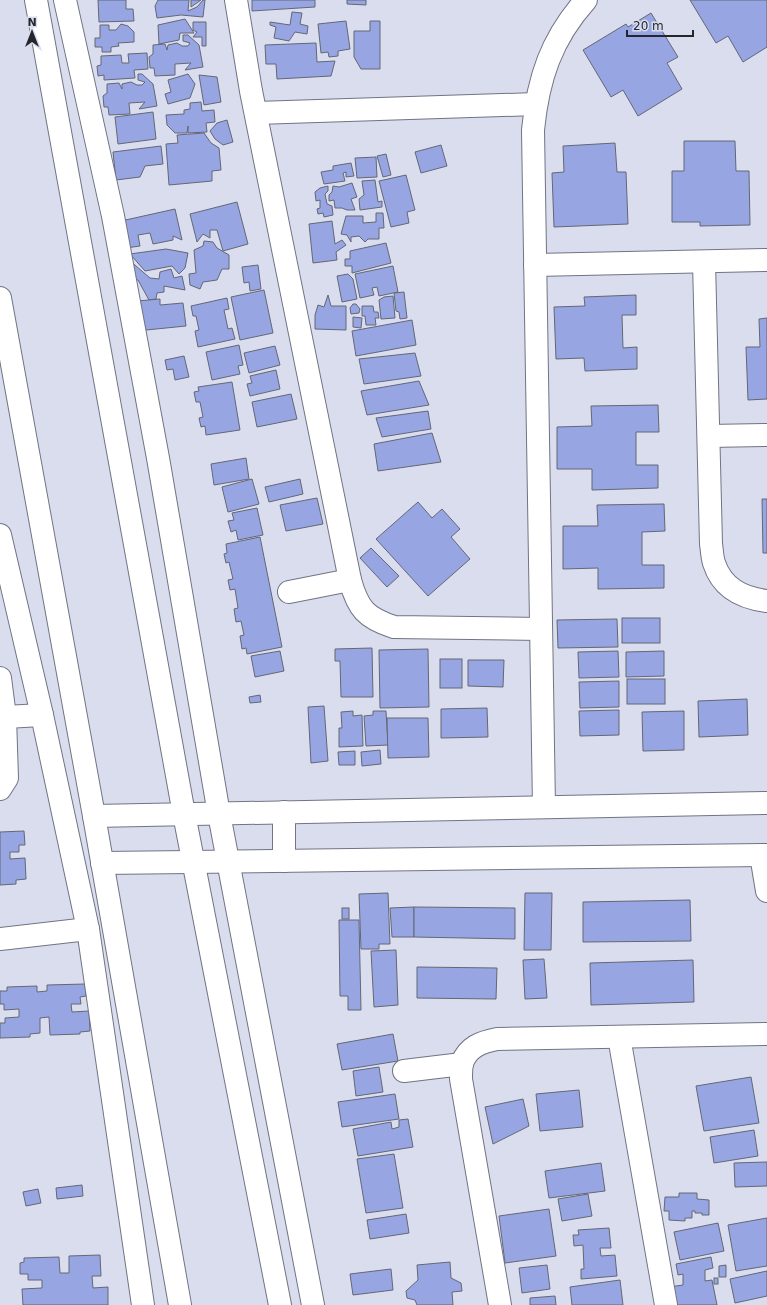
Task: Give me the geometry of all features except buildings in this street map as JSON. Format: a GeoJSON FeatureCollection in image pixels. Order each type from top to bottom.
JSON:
{"type":"FeatureCollection","features":[{"type":"Feature","properties":{"kind":"street"},"geometry":{"type":"LineString","coordinates":[[36,0],[184,814],[280,1305]]}},
{"type":"Feature","properties":{"kind":"street"},"geometry":{"type":"LineString","coordinates":[[64,0],[113,216],[159,466],[219,814],[313,1305]]}},
{"type":"Feature","properties":{"kind":"street"},"geometry":{"type":"LineString","coordinates":[[236,0],[251,91],[354,597],[364,611],[378,622],[394,627],[541,629]]}},
{"type":"Feature","properties":{"kind":"street"},"geometry":{"type":"LineString","coordinates":[[544,807],[533,130],[536,104],[543,72],[556,41],[575,12],[586,0]]}},
{"type":"Feature","properties":{"kind":"street"},"geometry":{"type":"LineString","coordinates":[[256,113],[536,104]]}},
{"type":"Feature","properties":{"kind":"street"},"geometry":{"type":"LineString","coordinates":[[535,265],[767,260]]}},
{"type":"Feature","properties":{"kind":"street"},"geometry":{"type":"LineString","coordinates":[[704,262],[711,544],[714,562],[722,579],[734,591],[750,598],[767,602]]}},
{"type":"Feature","properties":{"kind":"street"},"geometry":{"type":"LineString","coordinates":[[0,298],[94,816],[180,1305]]}},
{"type":"Feature","properties":{"kind":"street"},"geometry":{"type":"LineString","coordinates":[[709,436],[767,435]]}},
{"type":"Feature","properties":{"kind":"street"},"geometry":{"type":"LineString","coordinates":[[0,535],[42,716],[88,929],[143,1305]]}},
{"type":"Feature","properties":{"kind":"street"},"geometry":{"type":"LineString","coordinates":[[289,592],[350,580]]}},
{"type":"Feature","properties":{"kind":"street"},"geometry":{"type":"LineString","coordinates":[[0,678],[5,717],[7,778],[0,789]]}},
{"type":"Feature","properties":{"kind":"street"},"geometry":{"type":"LineString","coordinates":[[5,717],[42,716]]}},
{"type":"Feature","properties":{"kind":"street"},"geometry":{"type":"LineString","coordinates":[[94,816],[767,803]]}},
{"type":"Feature","properties":{"kind":"street"},"geometry":{"type":"LineString","coordinates":[[284,812],[284,861]]}},
{"type":"Feature","properties":{"kind":"street"},"geometry":{"type":"LineString","coordinates":[[102,863],[764,855],[767,891]]}},
{"type":"Feature","properties":{"kind":"street"},"geometry":{"type":"LineString","coordinates":[[0,939],[88,929]]}},
{"type":"Feature","properties":{"kind":"street"},"geometry":{"type":"LineString","coordinates":[[500,1305],[461,1079],[462,1064],[470,1051],[482,1042],[490,1040],[767,1034]]}},
{"type":"Feature","properties":{"kind":"street"},"geometry":{"type":"LineString","coordinates":[[619,1037],[666,1305]]}},
{"type":"Feature","properties":{"kind":"street"},"geometry":{"type":"LineString","coordinates":[[404,1071],[462,1064]]}}]}
